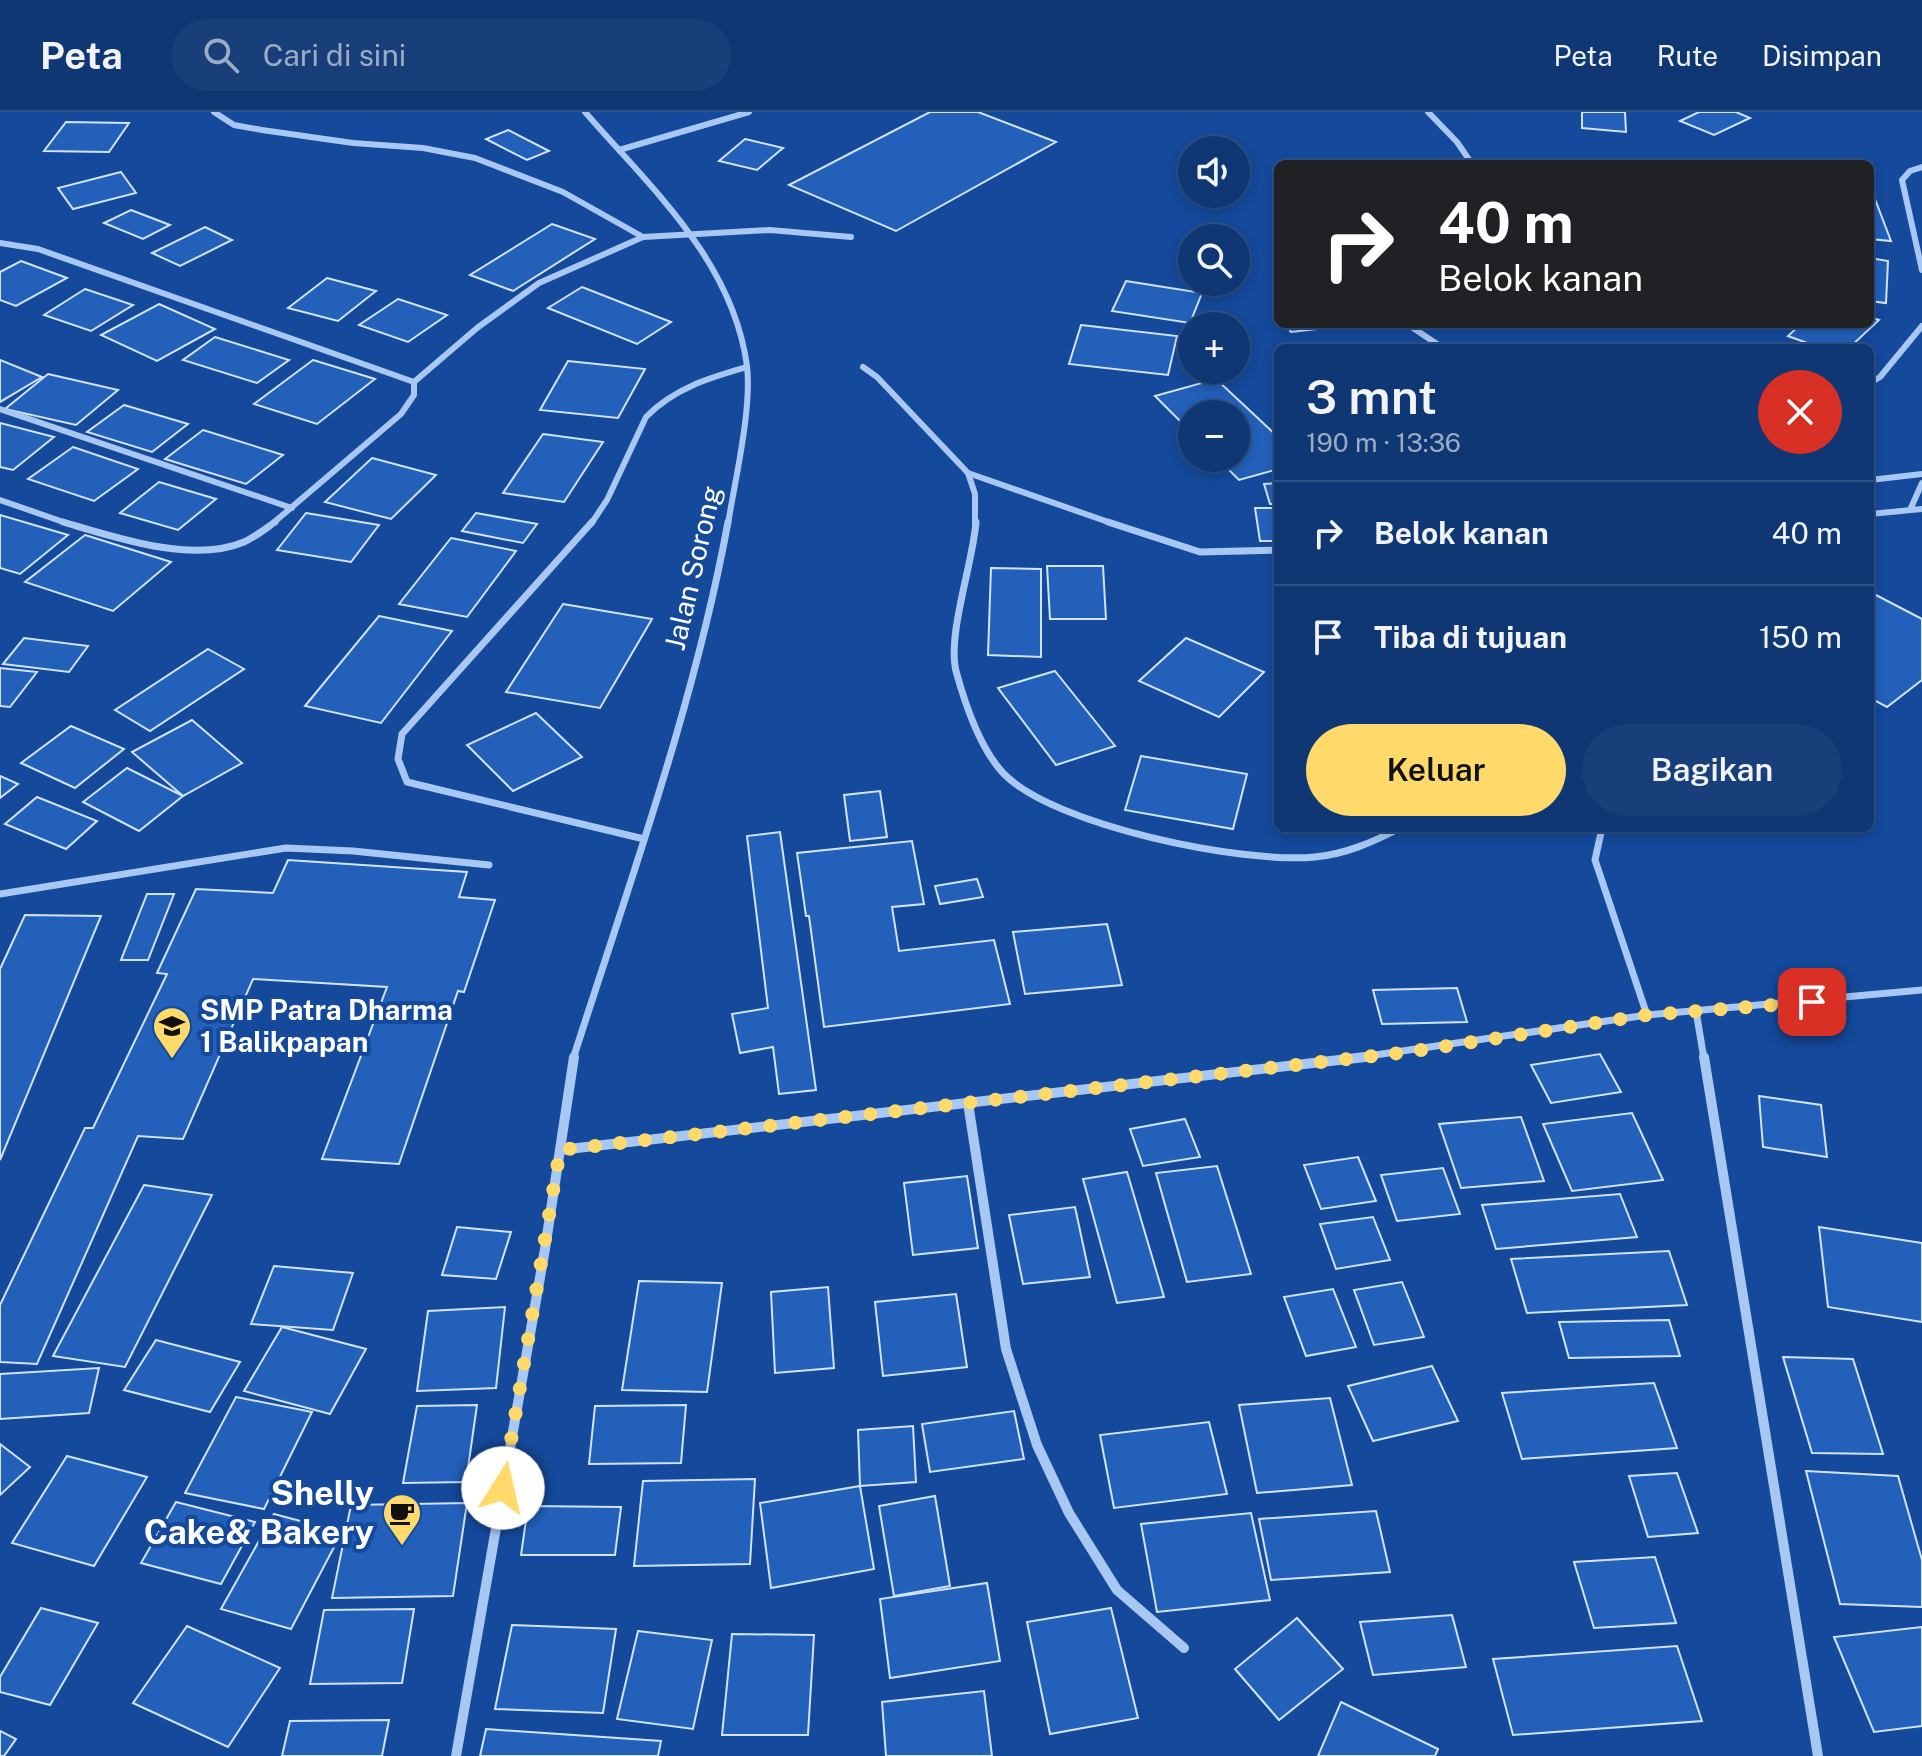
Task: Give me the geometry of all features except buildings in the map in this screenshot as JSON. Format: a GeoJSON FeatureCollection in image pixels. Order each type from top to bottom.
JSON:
{"type":"FeatureCollection","features":[{"type":"Feature","properties":{"kind":"street"},"geometry":{"type":"LineString","coordinates":[[214,112],[220,119],[234,125],[262,130],[423,148],[475,158],[563,192],[643,237]]}},
{"type":"Feature","properties":{"kind":"street","name":"Jalan Sorong"},"geometry":{"type":"LineString","coordinates":[[456,1756],[543,1265],[570,1068],[644,839],[698,651],[727,527],[743,437],[747,367],[721,281],[692,235],[585,112]]}},
{"type":"Feature","properties":{"kind":"street"},"geometry":{"type":"LineString","coordinates":[[619,150],[749,112]]}},
{"type":"Feature","properties":{"kind":"street"},"geometry":{"type":"LineString","coordinates":[[1428,112],[1457,142],[1469,160]]}},
{"type":"Feature","properties":{"kind":"street"},"geometry":{"type":"LineString","coordinates":[[1922,167],[1910,171],[1902,180],[1922,270]]}},
{"type":"Feature","properties":{"kind":"street"},"geometry":{"type":"LineString","coordinates":[[414,382],[477,328],[539,283],[643,237],[770,230],[851,237]]}},
{"type":"Feature","properties":{"kind":"street"},"geometry":{"type":"LineString","coordinates":[[0,243],[38,249],[414,382]]}},
{"type":"Feature","properties":{"kind":"street"},"geometry":{"type":"LineString","coordinates":[[1874,381],[1922,326]]}},
{"type":"Feature","properties":{"kind":"street"},"geometry":{"type":"LineString","coordinates":[[1413,328],[1437,344]]}},
{"type":"Feature","properties":{"kind":"street"},"geometry":{"type":"LineString","coordinates":[[644,839],[407,782],[396,760],[402,734],[590,526],[607,500],[646,417],[656,405],[689,384],[747,367]]}},
{"type":"Feature","properties":{"kind":"street"},"geometry":{"type":"LineString","coordinates":[[863,367],[877,377],[976,485],[973,553],[954,651],[956,669],[975,726],[1004,773],[1051,807],[1110,825],[1256,857],[1314,860],[1371,846],[1394,832]]}},
{"type":"Feature","properties":{"kind":"street"},"geometry":{"type":"LineString","coordinates":[[0,500],[146,544],[199,551],[221,549],[243,542],[292,508],[401,414],[413,399],[416,389],[414,382]]}},
{"type":"Feature","properties":{"kind":"street"},"geometry":{"type":"LineString","coordinates":[[0,409],[292,508]]}},
{"type":"Feature","properties":{"kind":"street"},"geometry":{"type":"LineString","coordinates":[[968,473],[1200,552],[1274,550]]}},
{"type":"Feature","properties":{"kind":"street"},"geometry":{"type":"LineString","coordinates":[[1874,480],[1922,474]]}},
{"type":"Feature","properties":{"kind":"street"},"geometry":{"type":"LineString","coordinates":[[1910,510],[1922,483]]}},
{"type":"Feature","properties":{"kind":"street"},"geometry":{"type":"LineString","coordinates":[[1874,514],[1922,509]]}},
{"type":"Feature","properties":{"kind":"street"},"geometry":{"type":"LineString","coordinates":[[1601,832],[1595,860],[1647,1015]]}},
{"type":"Feature","properties":{"kind":"street"},"geometry":{"type":"LineString","coordinates":[[0,894],[286,848],[353,851],[489,865]]}},
{"type":"Feature","properties":{"kind":"street"},"geometry":{"type":"LineString","coordinates":[[560,1150],[1408,1052],[1647,1015],[1922,990]]}},
{"type":"Feature","properties":{"kind":"street"},"geometry":{"type":"LineString","coordinates":[[1696,1011],[1818,1756]]}},
{"type":"Feature","properties":{"kind":"street"},"geometry":{"type":"LineString","coordinates":[[968,1103],[1006,1349],[1037,1445],[1069,1513],[1117,1590],[1184,1648]]}},
{"type":"Feature","properties":{"kind":"place","name":"SMP Patra Dharma 1 Balikpapan"},"geometry":{"type":"Point","coordinates":[172,1060]}},
{"type":"Feature","properties":{"kind":"place","name":"Shelly Cake& Bakery"},"geometry":{"type":"Point","coordinates":[402,1547]}},
{"type":"Feature","properties":{"kind":"route"},"geometry":{"type":"LineString","coordinates":[[503,1488],[560,1150],[1408,1052],[1647,1015],[1812,1002]]}}]}
